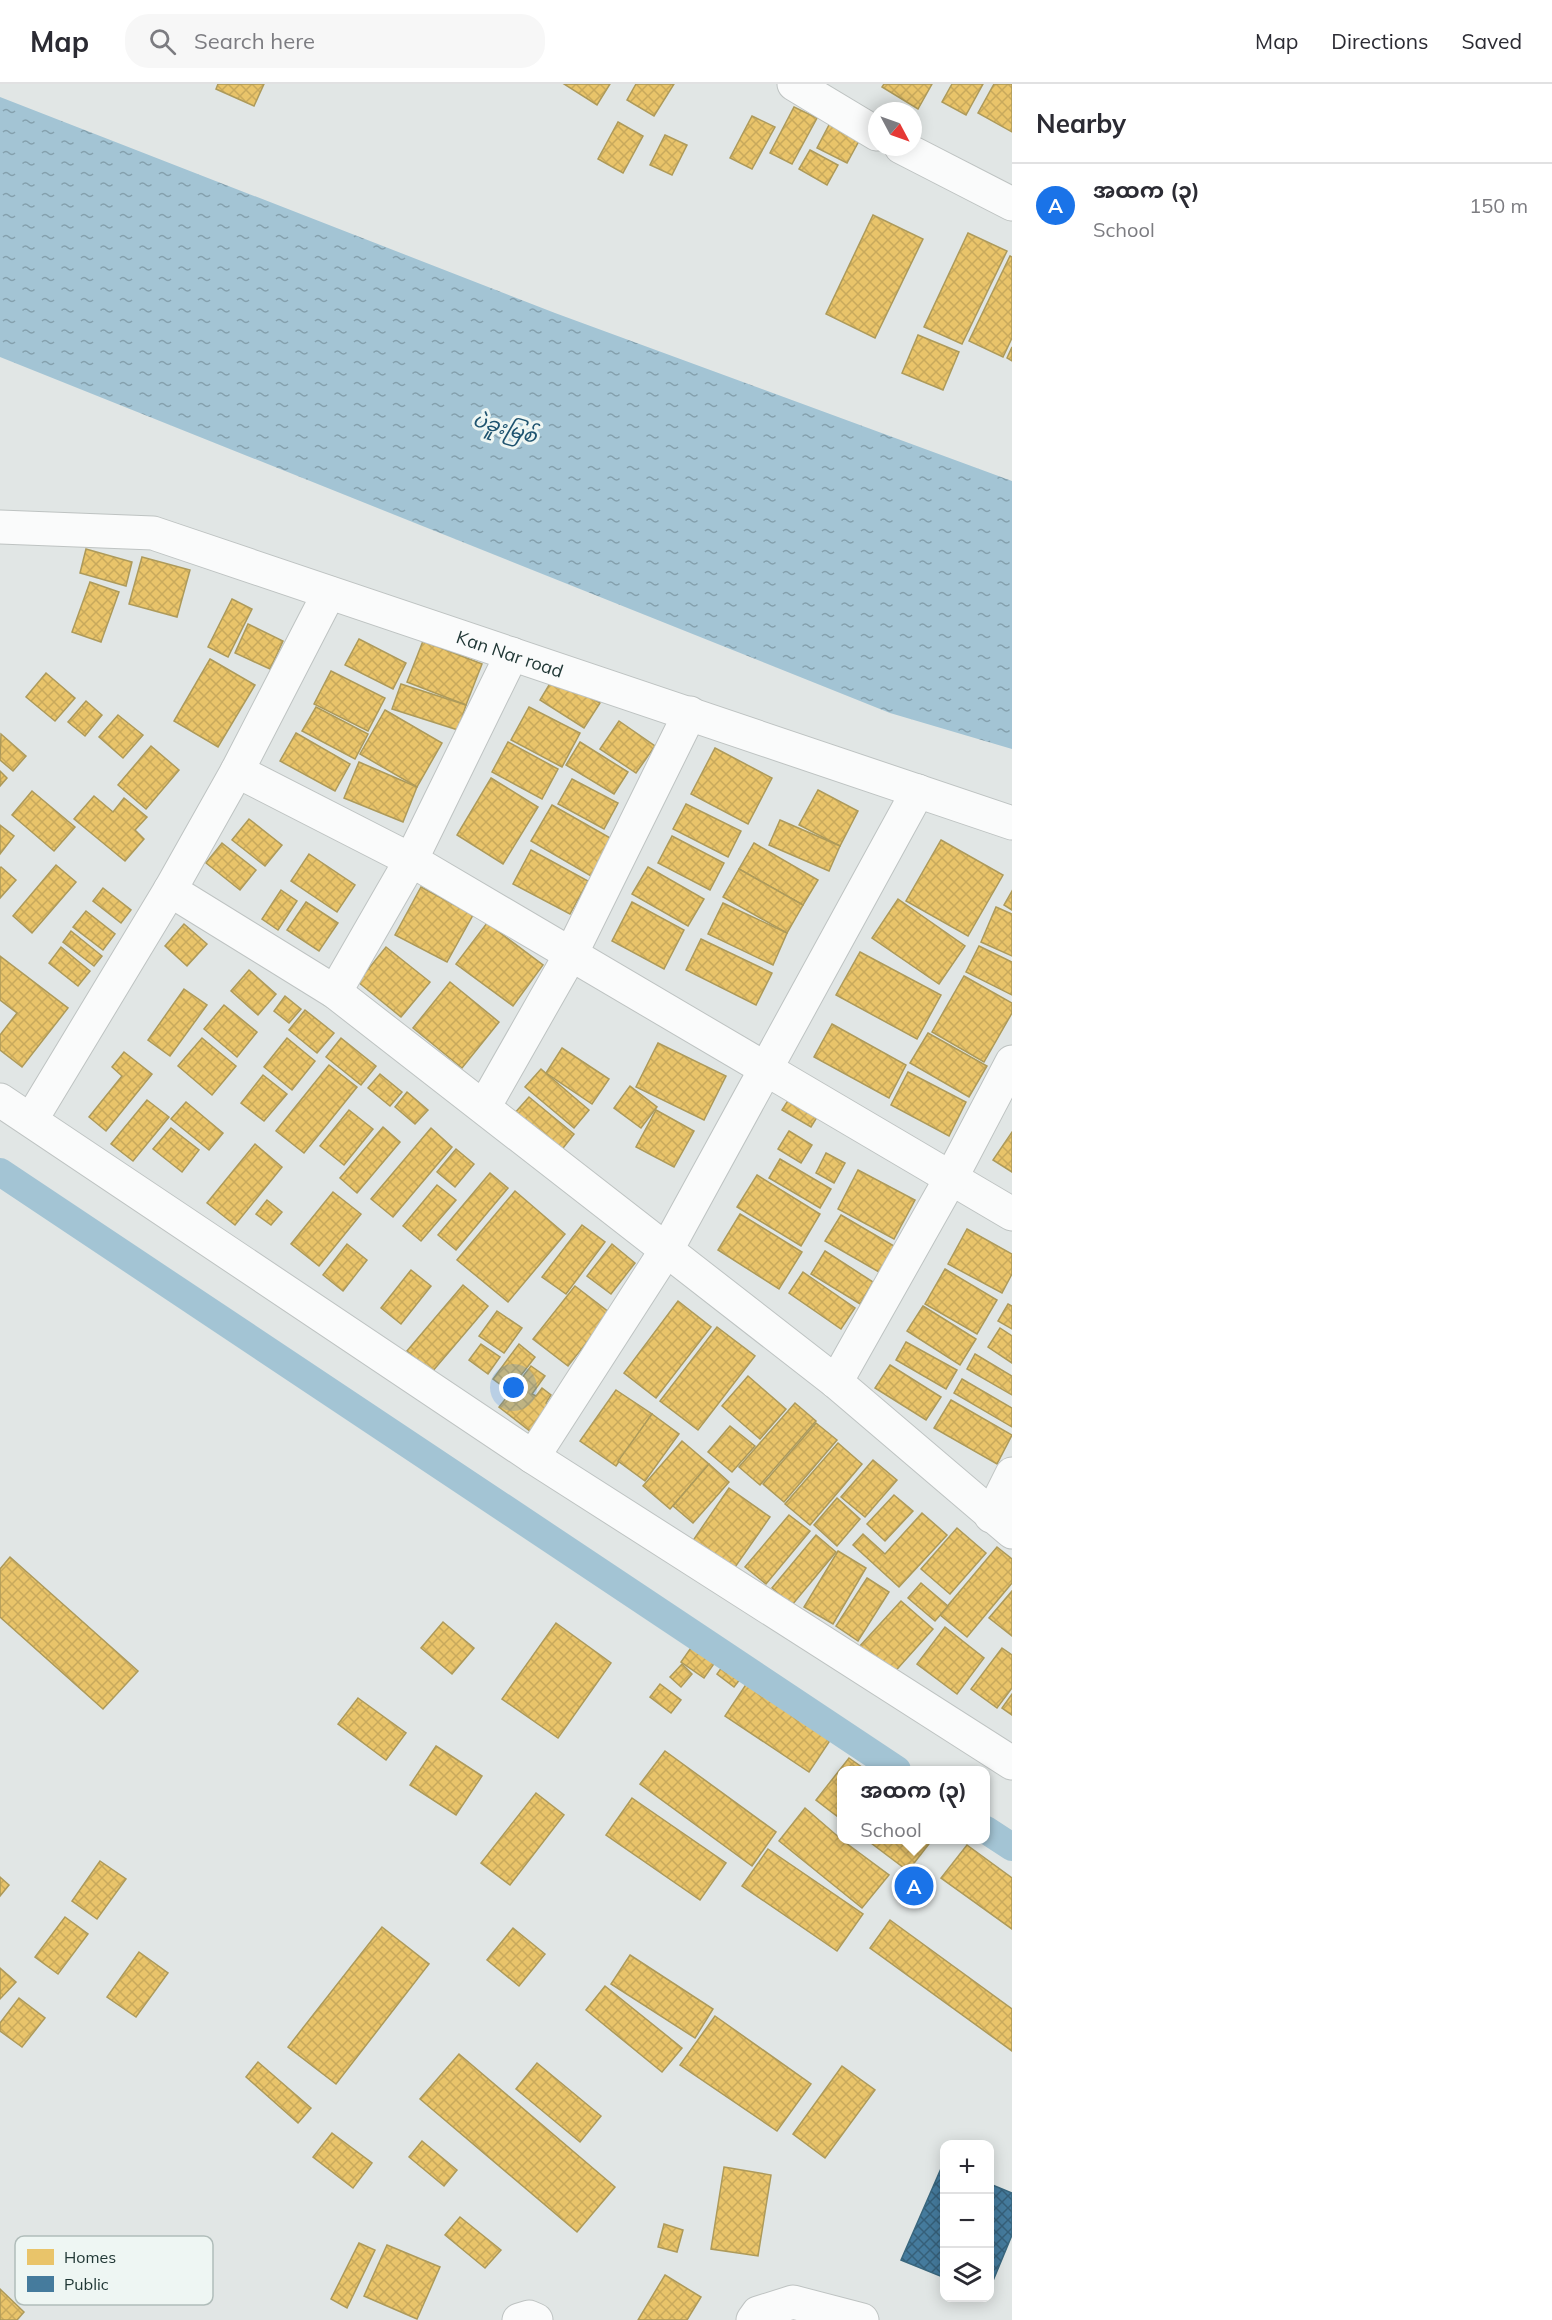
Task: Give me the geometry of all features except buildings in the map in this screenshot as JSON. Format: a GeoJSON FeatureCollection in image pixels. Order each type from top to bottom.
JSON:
{"type":"FeatureCollection","features":[{"type":"Feature","properties":{"kind":"street"},"geometry":{"type":"LineString","coordinates":[[794,84],[868,129]]}},
{"type":"Feature","properties":{"kind":"street"},"geometry":{"type":"LineString","coordinates":[[919,156],[1012,204]]}},
{"type":"Feature","properties":{"kind":"street","name":"Kan Nar road"},"geometry":{"type":"LineString","coordinates":[[0,527],[153,533],[1012,823]]}},
{"type":"Feature","properties":{"kind":"street"},"geometry":{"type":"LineString","coordinates":[[31,1120],[170,890],[237,771],[329,593]]}},
{"type":"Feature","properties":{"kind":"street"},"geometry":{"type":"LineString","coordinates":[[335,992],[411,860],[512,654]]}},
{"type":"Feature","properties":{"kind":"street"},"geometry":{"type":"LineString","coordinates":[[484,1107],[571,954],[690,713]]}},
{"type":"Feature","properties":{"kind":"street"},"geometry":{"type":"LineString","coordinates":[[237,771],[411,860],[1012,1214]]}},
{"type":"Feature","properties":{"kind":"street"},"geometry":{"type":"LineString","coordinates":[[533,1457],[667,1249],[918,791]]}},
{"type":"Feature","properties":{"kind":"street"},"geometry":{"type":"LineString","coordinates":[[170,890],[335,992],[836,1382],[1002,1524],[1012,1474]]}},
{"type":"Feature","properties":{"kind":"street"},"geometry":{"type":"LineString","coordinates":[[836,1382],[951,1178],[1012,1062]]}},
{"type":"Feature","properties":{"kind":"street"},"geometry":{"type":"LineString","coordinates":[[0,1100],[533,1457],[1012,1763]]}},
{"type":"Feature","properties":{"kind":"street"},"geometry":{"type":"LineString","coordinates":[[753,2320],[758,2313],[793,2302],[862,2320]]}},
{"type":"Feature","properties":{"kind":"street"},"geometry":{"type":"LineString","coordinates":[[519,2320],[529,2317],[536,2320]]}},
{"type":"Feature","properties":{"kind":"water","name":"ပဲခူးမြစ်"},"geometry":{"type":"Polygon","coordinates":[[[0,97],[555,313],[1012,481],[1012,749],[890,713],[0,357],[0,97]]]}},
{"type":"Feature","properties":{"kind":"waterway"},"geometry":{"type":"LineString","coordinates":[[0,1172],[891,1766]]}},
{"type":"Feature","properties":{"kind":"waterway"},"geometry":{"type":"LineString","coordinates":[[990,1833],[1012,1847]]}},
{"type":"Feature","properties":{"kind":"place","name":"အထက (၃)"},"geometry":{"type":"Point","coordinates":[914,1886]}}]}
